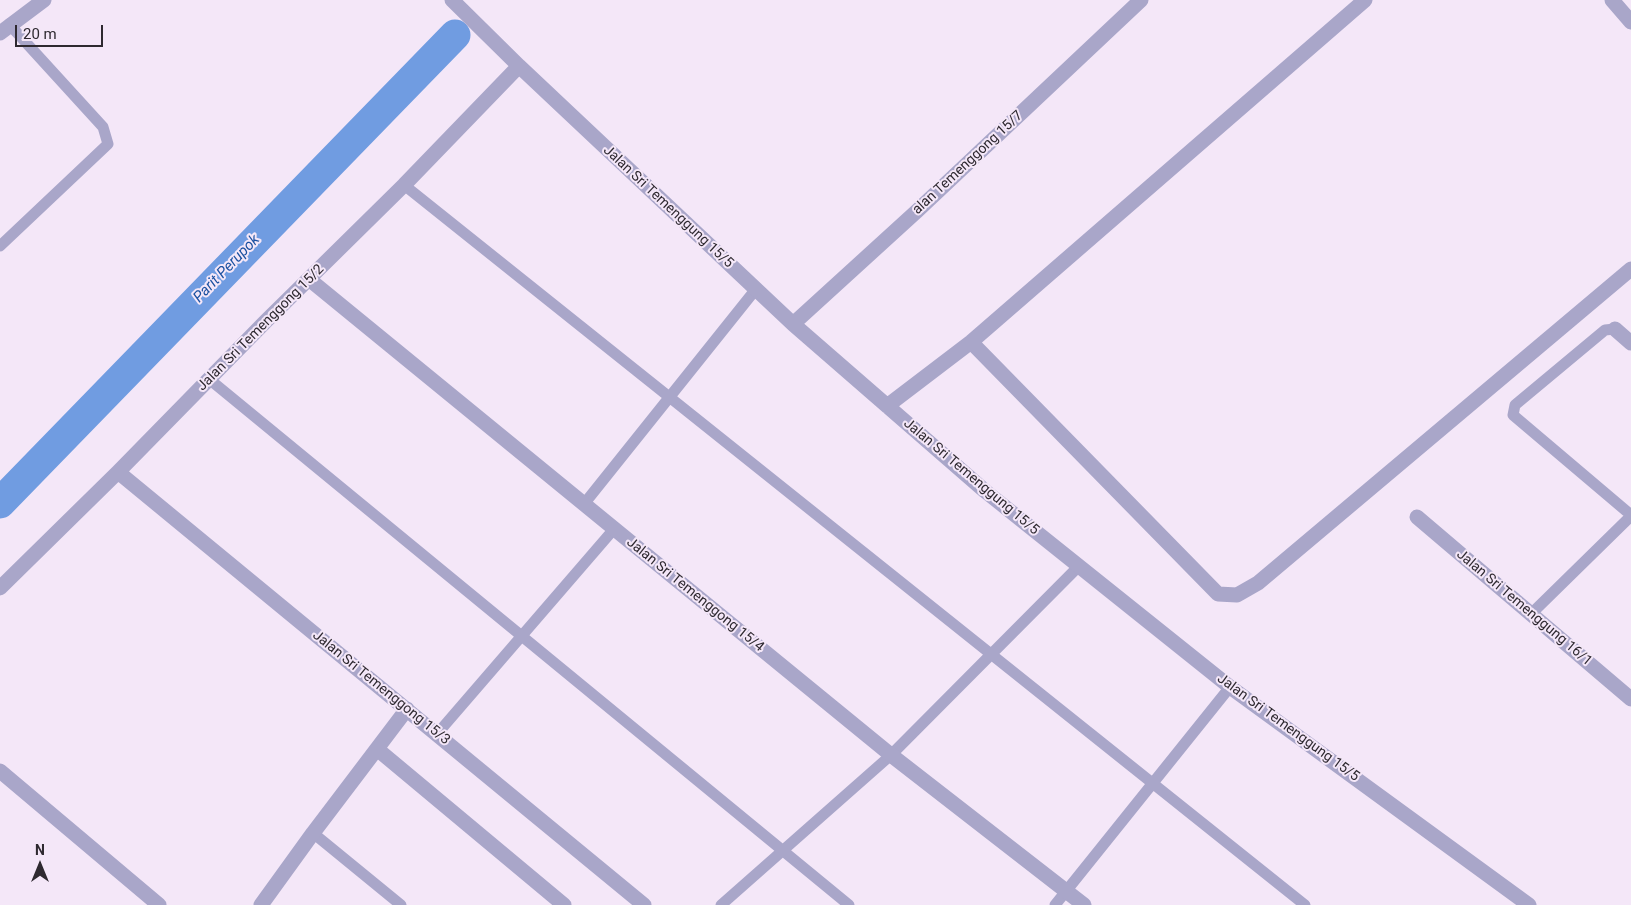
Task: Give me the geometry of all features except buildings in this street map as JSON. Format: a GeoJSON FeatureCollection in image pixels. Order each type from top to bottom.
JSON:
{"type":"FeatureCollection","features":[{"type":"Feature","properties":{"kind":"street"},"geometry":{"type":"LineString","coordinates":[[5,28],[44,0]]}},
{"type":"Feature","properties":{"kind":"street","name":"Jalan Sri Temenggung 15/5"},"geometry":{"type":"LineString","coordinates":[[452,0],[519,66],[793,324],[985,491],[1230,687],[1529,905]]}},
{"type":"Feature","properties":{"kind":"street","name":"alan Temenggong 15/7"},"geometry":{"type":"LineString","coordinates":[[793,324],[918,211],[1142,0]]}},
{"type":"Feature","properties":{"kind":"street"},"geometry":{"type":"LineString","coordinates":[[887,406],[971,342],[1365,0]]}},
{"type":"Feature","properties":{"kind":"street"},"geometry":{"type":"LineString","coordinates":[[1612,0],[1631,22]]}},
{"type":"Feature","properties":{"kind":"street","name":"Jalan Sri Temenggong 15/2"},"geometry":{"type":"LineString","coordinates":[[0,588],[118,472],[266,321],[310,280],[519,66]]}},
{"type":"Feature","properties":{"kind":"street"},"geometry":{"type":"LineString","coordinates":[[971,342],[1218,594],[1237,595],[1258,583],[1631,269]]}},
{"type":"Feature","properties":{"kind":"street","name":"Jalan Sri Temenggong 15/4"},"geometry":{"type":"LineString","coordinates":[[310,280],[891,755],[1084,905]]}},
{"type":"Feature","properties":{"kind":"street"},"geometry":{"type":"LineString","coordinates":[[1615,329],[1631,343]]}},
{"type":"Feature","properties":{"kind":"street","name":"Jalan Sri Temenggong 15/3"},"geometry":{"type":"LineString","coordinates":[[118,472],[644,905]]}},
{"type":"Feature","properties":{"kind":"street","name":"Jalan Sri Temenggung 16/1"},"geometry":{"type":"LineString","coordinates":[[1417,517],[1631,699]]}},
{"type":"Feature","properties":{"kind":"street"},"geometry":{"type":"LineString","coordinates":[[263,904],[313,833],[407,709]]}},
{"type":"Feature","properties":{"kind":"street"},"geometry":{"type":"LineString","coordinates":[[377,749],[564,905]]}},
{"type":"Feature","properties":{"kind":"street"},"geometry":{"type":"LineString","coordinates":[[0,771],[159,905]]}},
{"type":"Feature","properties":{"kind":"lane"},"geometry":{"type":"LineString","coordinates":[[0,246],[108,144],[103,127],[5,28]]}},
{"type":"Feature","properties":{"kind":"lane"},"geometry":{"type":"LineString","coordinates":[[404,184],[1305,905]]}},
{"type":"Feature","properties":{"kind":"lane"},"geometry":{"type":"LineString","coordinates":[[584,504],[756,289]]}},
{"type":"Feature","properties":{"kind":"lane"},"geometry":{"type":"LineString","coordinates":[[1531,614],[1631,516],[1513,415],[1515,405],[1605,330],[1615,329]]}},
{"type":"Feature","properties":{"kind":"lane"},"geometry":{"type":"LineString","coordinates":[[209,379],[849,905]]}},
{"type":"Feature","properties":{"kind":"lane"},"geometry":{"type":"LineString","coordinates":[[437,734],[614,529]]}},
{"type":"Feature","properties":{"kind":"lane"},"geometry":{"type":"LineString","coordinates":[[721,905],[891,755],[1079,566]]}},
{"type":"Feature","properties":{"kind":"lane"},"geometry":{"type":"LineString","coordinates":[[1055,905],[1230,687]]}},
{"type":"Feature","properties":{"kind":"lane"},"geometry":{"type":"LineString","coordinates":[[313,833],[401,905]]}},
{"type":"Feature","properties":{"kind":"waterway","name":"Parit Perupok"},"geometry":{"type":"LineString","coordinates":[[0,503],[455,35]]}}]}
